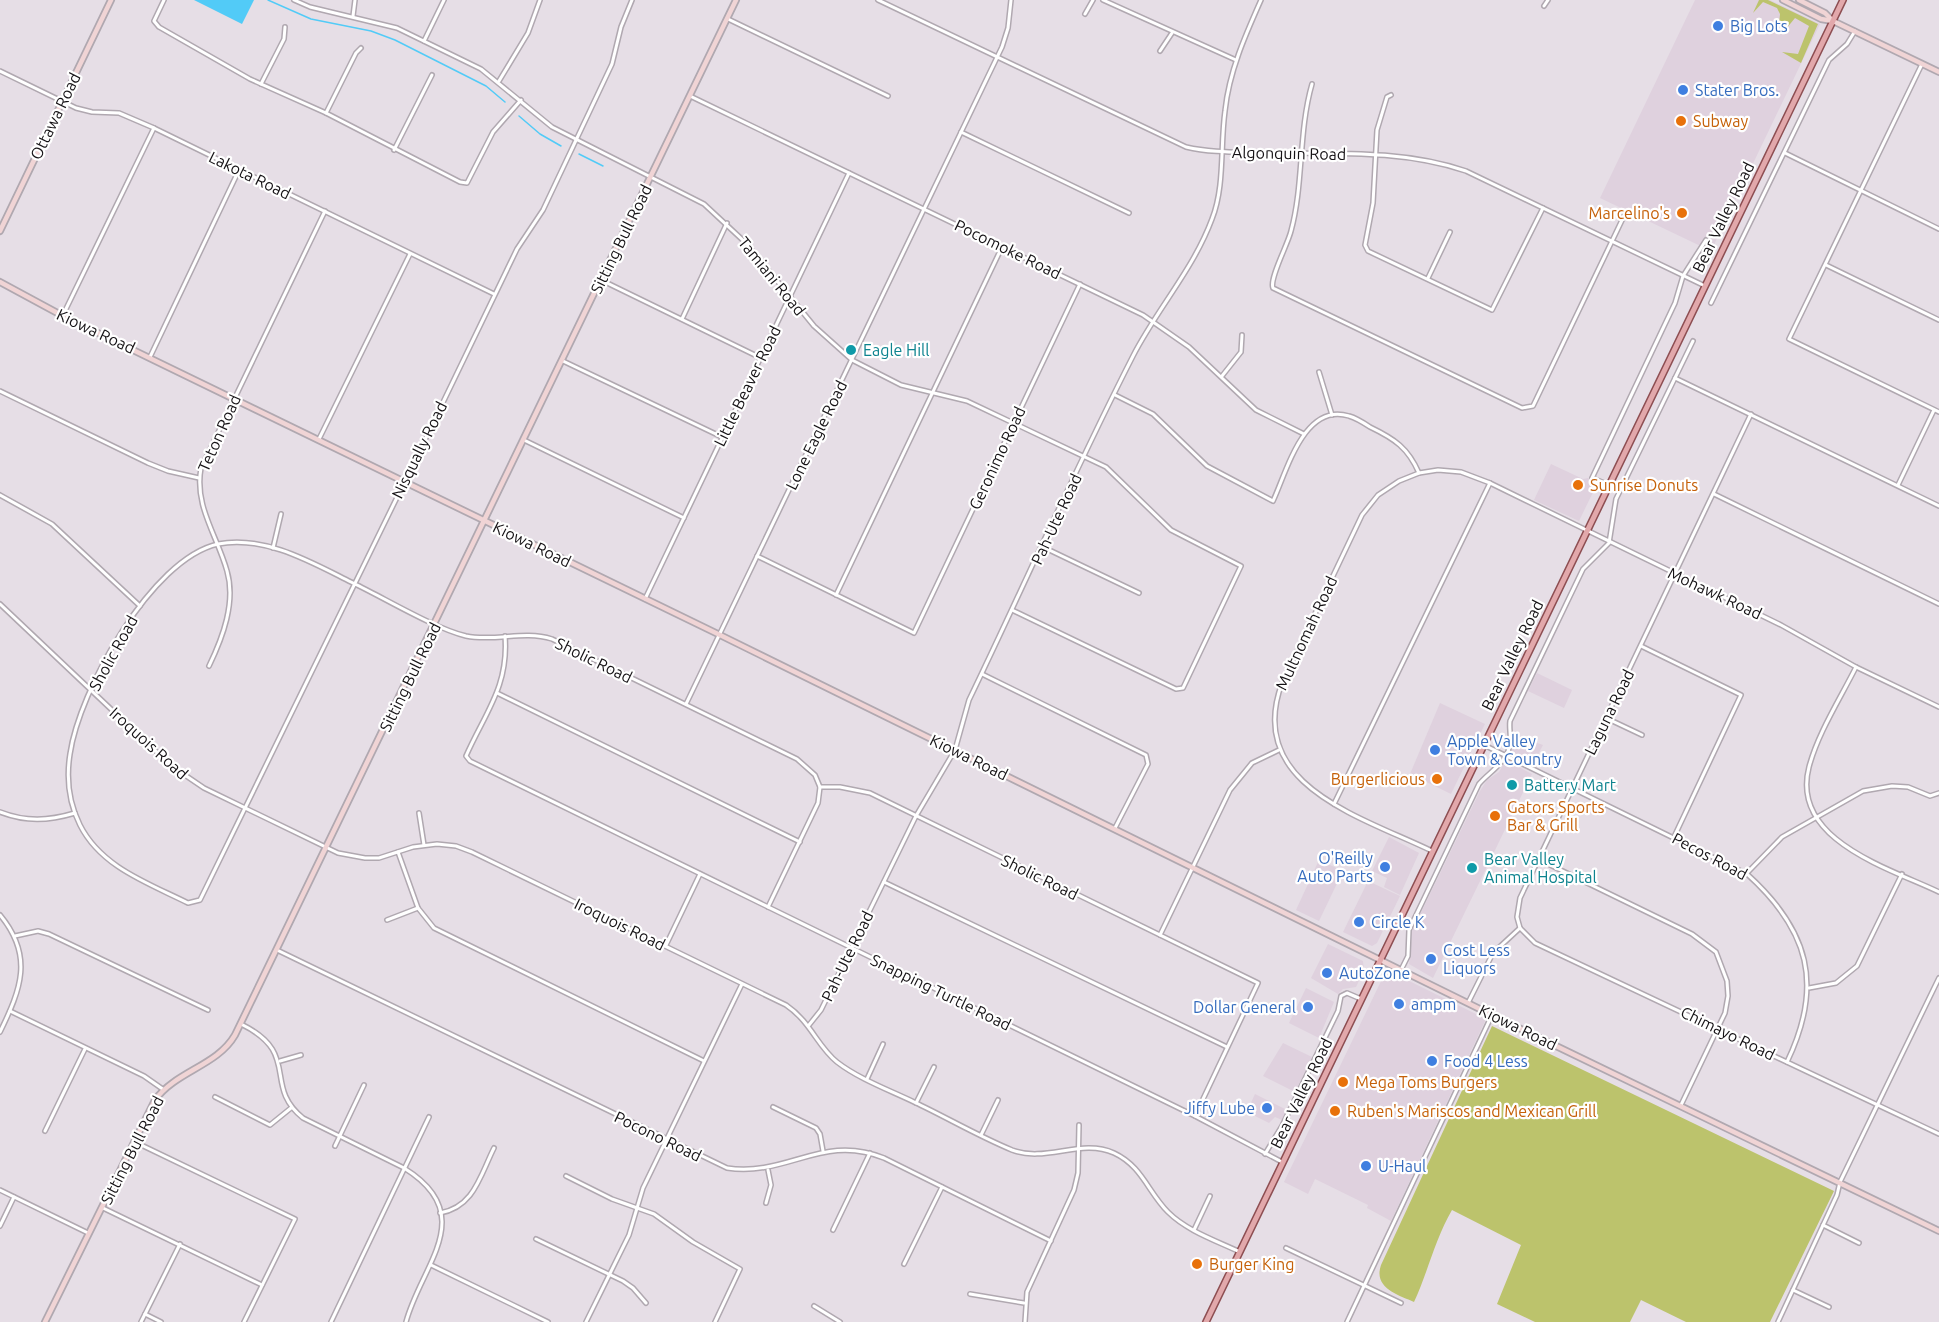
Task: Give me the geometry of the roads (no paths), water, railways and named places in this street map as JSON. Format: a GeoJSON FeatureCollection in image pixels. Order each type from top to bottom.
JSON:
{"type":"FeatureCollection","features":[{"type":"Feature","properties":{"kind":"main road","name":"Bear Valley Road"},"geometry":{"type":"LineString","coordinates":[[1206,1322],[1843,0]]}},
{"type":"Feature","properties":{"kind":"street","name":"Ottawa Road"},"geometry":{"type":"LineString","coordinates":[[0,231],[111,0]]}},
{"type":"Feature","properties":{"kind":"street"},"geometry":{"type":"LineString","coordinates":[[164,0],[154,21],[159,27],[261,84],[326,113],[460,182],[467,183],[493,132],[521,100]]}},
{"type":"Feature","properties":{"kind":"street","name":"Tamiani Road"},"geometry":{"type":"LineString","coordinates":[[294,0],[310,7],[397,28],[424,40],[499,81],[552,127],[704,204],[727,223],[754,252],[789,298],[826,339],[852,360],[889,381],[967,401],[1106,467],[1171,530],[1241,566],[1183,688],[1176,689],[1012,610]]}},
{"type":"Feature","properties":{"kind":"street"},"geometry":{"type":"LineString","coordinates":[[352,16],[355,0]]}},
{"type":"Feature","properties":{"kind":"street"},"geometry":{"type":"LineString","coordinates":[[424,40],[444,0]]}},
{"type":"Feature","properties":{"kind":"street"},"geometry":{"type":"LineString","coordinates":[[499,81],[528,33],[540,0]]}},
{"type":"Feature","properties":{"kind":"street","name":"Nisqually Road"},"geometry":{"type":"LineString","coordinates":[[200,900],[494,294],[520,242],[543,210],[612,64],[621,27],[632,0]]}},
{"type":"Feature","properties":{"kind":"street","name":"Sitting Bull Road"},"geometry":{"type":"LineString","coordinates":[[45,1322],[155,1100],[164,1090],[222,1052],[241,1024],[736,0]]}},
{"type":"Feature","properties":{"kind":"street","name":"Algonquin Road"},"geometry":{"type":"LineString","coordinates":[[878,0],[1186,147],[1222,152],[1375,154],[1437,162],[1466,171],[1705,286]]}},
{"type":"Feature","properties":{"kind":"street","name":"Lone Eagle Road"},"geometry":{"type":"LineString","coordinates":[[686,704],[996,57],[1008,28],[1011,0]]}},
{"type":"Feature","properties":{"kind":"street"},"geometry":{"type":"LineString","coordinates":[[1085,14],[1093,0]]}},
{"type":"Feature","properties":{"kind":"street"},"geometry":{"type":"LineString","coordinates":[[1103,0],[1236,60]]}},
{"type":"Feature","properties":{"kind":"street","name":"Pah-Ute Road"},"geometry":{"type":"LineString","coordinates":[[809,1025],[821,1010],[916,816],[955,750],[969,700],[1115,395],[1152,322],[1199,250],[1213,216],[1219,190],[1226,104],[1236,60],[1261,0]]}},
{"type":"Feature","properties":{"kind":"street"},"geometry":{"type":"LineString","coordinates":[[1544,6],[1548,0]]}},
{"type":"Feature","properties":{"kind":"street"},"geometry":{"type":"LineString","coordinates":[[1783,0],[1821,19],[1833,21],[1855,31],[1939,72]]}},
{"type":"Feature","properties":{"kind":"street"},"geometry":{"type":"LineString","coordinates":[[1799,0],[1825,13],[1833,21]]}},
{"type":"Feature","properties":{"kind":"street"},"geometry":{"type":"LineString","coordinates":[[727,19],[888,96]]}},
{"type":"Feature","properties":{"kind":"street"},"geometry":{"type":"LineString","coordinates":[[261,84],[284,39],[285,27]]}},
{"type":"Feature","properties":{"kind":"street"},"geometry":{"type":"LineString","coordinates":[[1711,303],[1829,60],[1847,44],[1855,31]]}},
{"type":"Feature","properties":{"kind":"street"},"geometry":{"type":"LineString","coordinates":[[1160,51],[1172,33]]}},
{"type":"Feature","properties":{"kind":"street"},"geometry":{"type":"LineString","coordinates":[[326,113],[356,53],[362,48]]}},
{"type":"Feature","properties":{"kind":"street"},"geometry":{"type":"LineString","coordinates":[[1922,64],[1789,339],[1939,412]]}},
{"type":"Feature","properties":{"kind":"street","name":"Lakota Road"},"geometry":{"type":"LineString","coordinates":[[0,71],[62,101],[92,112],[119,113],[154,128],[494,294]]}},
{"type":"Feature","properties":{"kind":"street"},"geometry":{"type":"LineString","coordinates":[[394,150],[432,75]]}},
{"type":"Feature","properties":{"kind":"street"},"geometry":{"type":"LineString","coordinates":[[1312,84],[1304,110],[1295,217],[1271,284],[1273,288],[1522,408],[1533,406],[1624,216]]}},
{"type":"Feature","properties":{"kind":"street"},"geometry":{"type":"LineString","coordinates":[[1391,95],[1387,97],[1382,110],[1375,154],[1373,203],[1365,245],[1368,250],[1492,310],[1543,208]]}},
{"type":"Feature","properties":{"kind":"street","name":"Pocomoke Road"},"geometry":{"type":"LineString","coordinates":[[690,96],[1080,284],[1152,322],[1189,347],[1256,410],[1304,434]]}},
{"type":"Feature","properties":{"kind":"street"},"geometry":{"type":"LineString","coordinates":[[63,316],[154,128]]}},
{"type":"Feature","properties":{"kind":"street"},"geometry":{"type":"LineString","coordinates":[[961,132],[1129,213]]}},
{"type":"Feature","properties":{"kind":"street"},"geometry":{"type":"LineString","coordinates":[[1784,152],[1939,229]]}},
{"type":"Feature","properties":{"kind":"street"},"geometry":{"type":"LineString","coordinates":[[150,357],[239,170]]}},
{"type":"Feature","properties":{"kind":"street","name":"Little Beaver Road"},"geometry":{"type":"LineString","coordinates":[[645,599],[849,173]]}},
{"type":"Feature","properties":{"kind":"street","name":"Teton Road"},"geometry":{"type":"LineString","coordinates":[[209,666],[219,645],[229,608],[228,573],[202,510],[199,478],[205,457],[325,211]]}},
{"type":"Feature","properties":{"kind":"street"},"geometry":{"type":"LineString","coordinates":[[681,319],[727,223]]}},
{"type":"Feature","properties":{"kind":"street"},"geometry":{"type":"LineString","coordinates":[[1428,278],[1450,232]]}},
{"type":"Feature","properties":{"kind":"street"},"geometry":{"type":"LineString","coordinates":[[1609,485],[1592,478],[1675,303],[1683,276],[1706,240]]}},
{"type":"Feature","properties":{"kind":"street"},"geometry":{"type":"LineString","coordinates":[[758,556],[836,595],[1002,247]]}},
{"type":"Feature","properties":{"kind":"street"},"geometry":{"type":"LineString","coordinates":[[319,439],[410,254]]}},
{"type":"Feature","properties":{"kind":"street"},"geometry":{"type":"LineString","coordinates":[[1826,265],[1939,320]]}},
{"type":"Feature","properties":{"kind":"street"},"geometry":{"type":"LineString","coordinates":[[601,280],[761,358]]}},
{"type":"Feature","properties":{"kind":"street","name":"Kiowa Road"},"geometry":{"type":"LineString","coordinates":[[0,282],[63,316],[1194,866],[1492,1015],[1939,1231]]}},
{"type":"Feature","properties":{"kind":"street","name":"Geronimo Road"},"geometry":{"type":"LineString","coordinates":[[836,595],[914,633],[1080,284]]}},
{"type":"Feature","properties":{"kind":"street"},"geometry":{"type":"LineString","coordinates":[[1222,376],[1241,352],[1242,335]]}},
{"type":"Feature","properties":{"kind":"street"},"geometry":{"type":"LineString","coordinates":[[1401,970],[1408,956],[1408,930],[1479,784],[1496,769],[1505,755],[1510,742],[1510,721],[1583,569],[1609,543],[1616,499],[1693,341]]}},
{"type":"Feature","properties":{"kind":"street"},"geometry":{"type":"LineString","coordinates":[[562,361],[722,437]]}},
{"type":"Feature","properties":{"kind":"street"},"geometry":{"type":"LineString","coordinates":[[1319,372],[1332,415]]}},
{"type":"Feature","properties":{"kind":"street"},"geometry":{"type":"LineString","coordinates":[[1675,378],[1939,506]]}},
{"type":"Feature","properties":{"kind":"street"},"geometry":{"type":"LineString","coordinates":[[0,391],[158,467],[199,478]]}},
{"type":"Feature","properties":{"kind":"street"},"geometry":{"type":"LineString","coordinates":[[1115,395],[1153,414],[1207,466],[1273,501],[1304,434],[1315,421],[1332,415],[1349,416],[1388,435],[1410,453],[1419,473]]}},
{"type":"Feature","properties":{"kind":"street"},"geometry":{"type":"LineString","coordinates":[[1898,485],[1934,410]]}},
{"type":"Feature","properties":{"kind":"street","name":"Laguna Road"},"geometry":{"type":"LineString","coordinates":[[1520,928],[1517,917],[1520,898],[1751,414]]}},
{"type":"Feature","properties":{"kind":"street"},"geometry":{"type":"LineString","coordinates":[[524,440],[684,518]]}},
{"type":"Feature","properties":{"kind":"street","name":"Multnomah Road"},"geometry":{"type":"LineString","coordinates":[[1432,851],[1310,790],[1292,772],[1279,750],[1274,723],[1276,697],[1362,515],[1388,487],[1419,473],[1461,472],[1490,483]]}},
{"type":"Feature","properties":{"kind":"street"},"geometry":{"type":"LineString","coordinates":[[1334,804],[1490,483]]}},
{"type":"Feature","properties":{"kind":"street","name":"Mohawk Road"},"geometry":{"type":"LineString","coordinates":[[1490,483],[1814,641],[1856,667],[1939,707]]}},
{"type":"Feature","properties":{"kind":"street"},"geometry":{"type":"LineString","coordinates":[[1714,494],[1939,604]]}},
{"type":"Feature","properties":{"kind":"street"},"geometry":{"type":"LineString","coordinates":[[0,495],[51,524],[140,606]]}},
{"type":"Feature","properties":{"kind":"street"},"geometry":{"type":"LineString","coordinates":[[273,548],[281,514]]}},
{"type":"Feature","properties":{"kind":"street","name":"Sholic Road"},"geometry":{"type":"LineString","coordinates":[[200,900],[188,903],[113,864],[94,846],[75,813],[68,784],[69,757],[77,723],[92,690],[118,640],[140,606],[181,562],[217,545],[239,543],[273,548],[298,556],[466,636],[537,635],[552,639],[797,759],[815,775],[820,787],[840,787],[870,793],[1258,983],[1227,1047]]}},
{"type":"Feature","properties":{"kind":"street"},"geometry":{"type":"LineString","coordinates":[[1043,547],[1139,593]]}},
{"type":"Feature","properties":{"kind":"street","name":"Iroquois Road"},"geometry":{"type":"LineString","coordinates":[[0,604],[182,774],[244,808],[327,848],[365,858],[424,845],[456,846],[472,852],[786,1005],[809,1025],[836,1061],[867,1079],[981,1135],[1026,1154],[1041,1156],[1079,1149],[1099,1149],[1125,1159],[1146,1178],[1155,1198],[1170,1214],[1194,1230],[1240,1252]]}},
{"type":"Feature","properties":{"kind":"street"},"geometry":{"type":"LineString","coordinates":[[504,636],[506,660],[504,677],[497,693],[800,842]]}},
{"type":"Feature","properties":{"kind":"street"},"geometry":{"type":"LineString","coordinates":[[1641,646],[1742,695],[1674,837]]}},
{"type":"Feature","properties":{"kind":"street"},"geometry":{"type":"LineString","coordinates":[[1856,667],[1808,768],[1807,794],[1815,818],[1826,832],[1841,844],[1939,892]]}},
{"type":"Feature","properties":{"kind":"street"},"geometry":{"type":"LineString","coordinates":[[982,674],[1146,756],[1148,764],[1115,828]]}},
{"type":"Feature","properties":{"kind":"street","name":"Snapping Turtle Road"},"geometry":{"type":"LineString","coordinates":[[497,693],[466,756],[470,761],[1195,1116],[1282,1162]]}},
{"type":"Feature","properties":{"kind":"street"},"geometry":{"type":"LineString","coordinates":[[1606,718],[1642,735]]}},
{"type":"Feature","properties":{"kind":"street","name":"Pecos Road"},"geometry":{"type":"LineString","coordinates":[[1484,745],[1747,873],[1773,897],[1791,924],[1800,943],[1809,988],[1802,1031],[1787,1062]]}},
{"type":"Feature","properties":{"kind":"street"},"geometry":{"type":"LineString","coordinates":[[1160,934],[1230,790],[1252,764],[1279,750]]}},
{"type":"Feature","properties":{"kind":"street"},"geometry":{"type":"LineString","coordinates":[[1747,873],[1782,837],[1863,791],[1892,786],[1908,787],[1930,796],[1939,793]]}},
{"type":"Feature","properties":{"kind":"street"},"geometry":{"type":"LineString","coordinates":[[768,907],[818,803],[820,787]]}},
{"type":"Feature","properties":{"kind":"street"},"geometry":{"type":"LineString","coordinates":[[0,812],[26,820],[75,813]]}},
{"type":"Feature","properties":{"kind":"street"},"geometry":{"type":"LineString","coordinates":[[419,813],[424,845]]}},
{"type":"Feature","properties":{"kind":"street"},"geometry":{"type":"LineString","coordinates":[[398,852],[418,908],[434,928],[704,1061]]}},
{"type":"Feature","properties":{"kind":"street"},"geometry":{"type":"LineString","coordinates":[[1538,859],[1706,942],[1716,952],[1727,981],[1726,1005],[1718,1028],[1681,1105]]}},
{"type":"Feature","properties":{"kind":"street"},"geometry":{"type":"LineString","coordinates":[[665,946],[700,874]]}},
{"type":"Feature","properties":{"kind":"street"},"geometry":{"type":"LineString","coordinates":[[1809,988],[1836,983],[1857,966],[1902,874]]}},
{"type":"Feature","properties":{"kind":"street"},"geometry":{"type":"LineString","coordinates":[[884,882],[1227,1047],[1195,1116]]}},
{"type":"Feature","properties":{"kind":"street"},"geometry":{"type":"LineString","coordinates":[[387,920],[418,908]]}},
{"type":"Feature","properties":{"kind":"street"},"geometry":{"type":"LineString","coordinates":[[0,915],[15,936],[19,948],[21,973],[20,986],[0,1032]]}},
{"type":"Feature","properties":{"kind":"street"},"geometry":{"type":"LineString","coordinates":[[1468,1003],[1493,953],[1520,928]]}},
{"type":"Feature","properties":{"kind":"street","name":"Chimayo Road"},"geometry":{"type":"LineString","coordinates":[[1520,928],[1535,943],[1939,1134]]}},
{"type":"Feature","properties":{"kind":"street"},"geometry":{"type":"LineString","coordinates":[[15,936],[38,931],[49,934],[208,1010]]}},
{"type":"Feature","properties":{"kind":"street","name":"Pocono Road"},"geometry":{"type":"LineString","coordinates":[[277,950],[727,1168],[747,1171],[768,1169],[824,1151],[854,1149],[870,1153],[1051,1241]]}},
{"type":"Feature","properties":{"kind":"street"},"geometry":{"type":"LineString","coordinates":[[1778,1322],[1876,1105],[1939,978]]}},
{"type":"Feature","properties":{"kind":"street"},"geometry":{"type":"LineString","coordinates":[[586,1322],[629,1235],[639,1207],[642,1188],[742,984]]}},
{"type":"Feature","properties":{"kind":"street"},"geometry":{"type":"LineString","coordinates":[[1265,1154],[1282,1126],[1333,1022],[1341,996],[1347,993],[1361,999]]}},
{"type":"Feature","properties":{"kind":"street"},"geometry":{"type":"LineString","coordinates":[[10,1011],[144,1076],[164,1090]]}},
{"type":"Feature","properties":{"kind":"street"},"geometry":{"type":"LineString","coordinates":[[1347,1322],[1492,1015]]}},
{"type":"Feature","properties":{"kind":"street"},"geometry":{"type":"LineString","coordinates":[[241,1024],[263,1037],[274,1049],[280,1061],[284,1094],[291,1108],[303,1118],[404,1168],[418,1177],[434,1196],[440,1213],[441,1235],[431,1265],[406,1322]]}},
{"type":"Feature","properties":{"kind":"street"},"geometry":{"type":"LineString","coordinates":[[867,1079],[883,1044]]}},
{"type":"Feature","properties":{"kind":"street"},"geometry":{"type":"LineString","coordinates":[[45,1131],[86,1048]]}},
{"type":"Feature","properties":{"kind":"street"},"geometry":{"type":"LineString","coordinates":[[280,1061],[301,1055]]}},
{"type":"Feature","properties":{"kind":"street"},"geometry":{"type":"LineString","coordinates":[[916,1103],[934,1067]]}},
{"type":"Feature","properties":{"kind":"street"},"geometry":{"type":"LineString","coordinates":[[334,1146],[364,1085]]}},
{"type":"Feature","properties":{"kind":"street"},"geometry":{"type":"LineString","coordinates":[[215,1097],[270,1125],[291,1108]]}},
{"type":"Feature","properties":{"kind":"street"},"geometry":{"type":"LineString","coordinates":[[981,1135],[999,1100]]}},
{"type":"Feature","properties":{"kind":"street"},"geometry":{"type":"LineString","coordinates":[[773,1107],[816,1128],[820,1134],[824,1151]]}},
{"type":"Feature","properties":{"kind":"street"},"geometry":{"type":"LineString","coordinates":[[331,1322],[429,1117]]}},
{"type":"Feature","properties":{"kind":"street"},"geometry":{"type":"LineString","coordinates":[[1025,1322],[1024,1303],[1074,1190],[1079,1149],[1079,1125]]}},
{"type":"Feature","properties":{"kind":"street"},"geometry":{"type":"LineString","coordinates":[[135,1142],[295,1219],[244,1322]]}},
{"type":"Feature","properties":{"kind":"street"},"geometry":{"type":"LineString","coordinates":[[440,1213],[456,1210],[468,1201],[494,1148]]}},
{"type":"Feature","properties":{"kind":"street"},"geometry":{"type":"LineString","coordinates":[[833,1230],[870,1153]]}},
{"type":"Feature","properties":{"kind":"street"},"geometry":{"type":"LineString","coordinates":[[766,1203],[771,1185],[768,1169]]}},
{"type":"Feature","properties":{"kind":"street"},"geometry":{"type":"LineString","coordinates":[[566,1176],[612,1199],[654,1214],[710,1252],[736,1265],[740,1269],[715,1322]]}},
{"type":"Feature","properties":{"kind":"street"},"geometry":{"type":"LineString","coordinates":[[904,1264],[942,1187]]}},
{"type":"Feature","properties":{"kind":"street"},"geometry":{"type":"LineString","coordinates":[[0,1190],[88,1233]]}},
{"type":"Feature","properties":{"kind":"street"},"geometry":{"type":"LineString","coordinates":[[1194,1230],[1210,1196]]}},
{"type":"Feature","properties":{"kind":"street"},"geometry":{"type":"LineString","coordinates":[[0,1226],[14,1197]]}},
{"type":"Feature","properties":{"kind":"street"},"geometry":{"type":"LineString","coordinates":[[103,1208],[262,1285]]}},
{"type":"Feature","properties":{"kind":"street"},"geometry":{"type":"LineString","coordinates":[[1823,1225],[1859,1243]]}},
{"type":"Feature","properties":{"kind":"street"},"geometry":{"type":"LineString","coordinates":[[536,1239],[633,1288],[646,1303]]}},
{"type":"Feature","properties":{"kind":"street"},"geometry":{"type":"LineString","coordinates":[[141,1322],[180,1244]]}},
{"type":"Feature","properties":{"kind":"street"},"geometry":{"type":"LineString","coordinates":[[1286,1248],[1401,1303]]}},
{"type":"Feature","properties":{"kind":"street"},"geometry":{"type":"LineString","coordinates":[[431,1265],[548,1322]]}},
{"type":"Feature","properties":{"kind":"street"},"geometry":{"type":"LineString","coordinates":[[1793,1290],[1829,1307]]}},
{"type":"Feature","properties":{"kind":"street"},"geometry":{"type":"LineString","coordinates":[[970,1294],[1024,1303]]}},
{"type":"Feature","properties":{"kind":"street"},"geometry":{"type":"LineString","coordinates":[[814,1306],[840,1322]]}},
{"type":"Feature","properties":{"kind":"street"},"geometry":{"type":"LineString","coordinates":[[145,1314],[161,1322]]}},
{"type":"Feature","properties":{"kind":"water"},"geometry":{"type":"Polygon","coordinates":[[[194,0],[254,0],[242,24],[194,0]]]}},
{"type":"Feature","properties":{"kind":"waterway"},"geometry":{"type":"LineString","coordinates":[[268,0],[311,19],[371,31],[395,40],[486,86],[505,102]]}},
{"type":"Feature","properties":{"kind":"waterway"},"geometry":{"type":"LineString","coordinates":[[519,116],[540,134],[561,146]]}},
{"type":"Feature","properties":{"kind":"waterway"},"geometry":{"type":"LineString","coordinates":[[579,154],[603,166]]}},
{"type":"Feature","properties":{"kind":"place","name":"Big Lots"},"geometry":{"type":"Point","coordinates":[1718,26]}},
{"type":"Feature","properties":{"kind":"place","name":"Stater Bros."},"geometry":{"type":"Point","coordinates":[1683,90]}},
{"type":"Feature","properties":{"kind":"place","name":"Subway"},"geometry":{"type":"Point","coordinates":[1681,121]}},
{"type":"Feature","properties":{"kind":"place","name":"Marcelino's"},"geometry":{"type":"Point","coordinates":[1682,213]}},
{"type":"Feature","properties":{"kind":"place","name":"Eagle Hill"},"geometry":{"type":"Point","coordinates":[851,350]}},
{"type":"Feature","properties":{"kind":"place","name":"Sunrise Donuts"},"geometry":{"type":"Point","coordinates":[1578,485]}},
{"type":"Feature","properties":{"kind":"place","name":"Apple Valley Town & Country"},"geometry":{"type":"Point","coordinates":[1435,750]}},
{"type":"Feature","properties":{"kind":"place","name":"Burgerlicious"},"geometry":{"type":"Point","coordinates":[1437,779]}},
{"type":"Feature","properties":{"kind":"place","name":"Battery Mart"},"geometry":{"type":"Point","coordinates":[1512,785]}},
{"type":"Feature","properties":{"kind":"place","name":"Gators Sports Bar & Grill"},"geometry":{"type":"Point","coordinates":[1495,816]}},
{"type":"Feature","properties":{"kind":"place","name":"O'Reilly Auto Parts"},"geometry":{"type":"Point","coordinates":[1385,867]}},
{"type":"Feature","properties":{"kind":"place","name":"Bear Valley Animal Hospital"},"geometry":{"type":"Point","coordinates":[1472,868]}},
{"type":"Feature","properties":{"kind":"place","name":"Circle K"},"geometry":{"type":"Point","coordinates":[1359,922]}},
{"type":"Feature","properties":{"kind":"place","name":"Cost Less Liquors"},"geometry":{"type":"Point","coordinates":[1431,959]}},
{"type":"Feature","properties":{"kind":"place","name":"AutoZone"},"geometry":{"type":"Point","coordinates":[1327,973]}},
{"type":"Feature","properties":{"kind":"place","name":"ampm"},"geometry":{"type":"Point","coordinates":[1399,1004]}},
{"type":"Feature","properties":{"kind":"place","name":"Dollar General"},"geometry":{"type":"Point","coordinates":[1308,1007]}},
{"type":"Feature","properties":{"kind":"place","name":"Food 4 Less"},"geometry":{"type":"Point","coordinates":[1432,1061]}},
{"type":"Feature","properties":{"kind":"place","name":"Mega Toms Burgers"},"geometry":{"type":"Point","coordinates":[1343,1082]}},
{"type":"Feature","properties":{"kind":"place","name":"Jiffy Lube"},"geometry":{"type":"Point","coordinates":[1267,1108]}},
{"type":"Feature","properties":{"kind":"place","name":"Ruben's Mariscos and Mexican Grill"},"geometry":{"type":"Point","coordinates":[1335,1111]}},
{"type":"Feature","properties":{"kind":"place","name":"U-Haul"},"geometry":{"type":"Point","coordinates":[1366,1166]}},
{"type":"Feature","properties":{"kind":"place","name":"Burger King"},"geometry":{"type":"Point","coordinates":[1197,1264]}}]}
